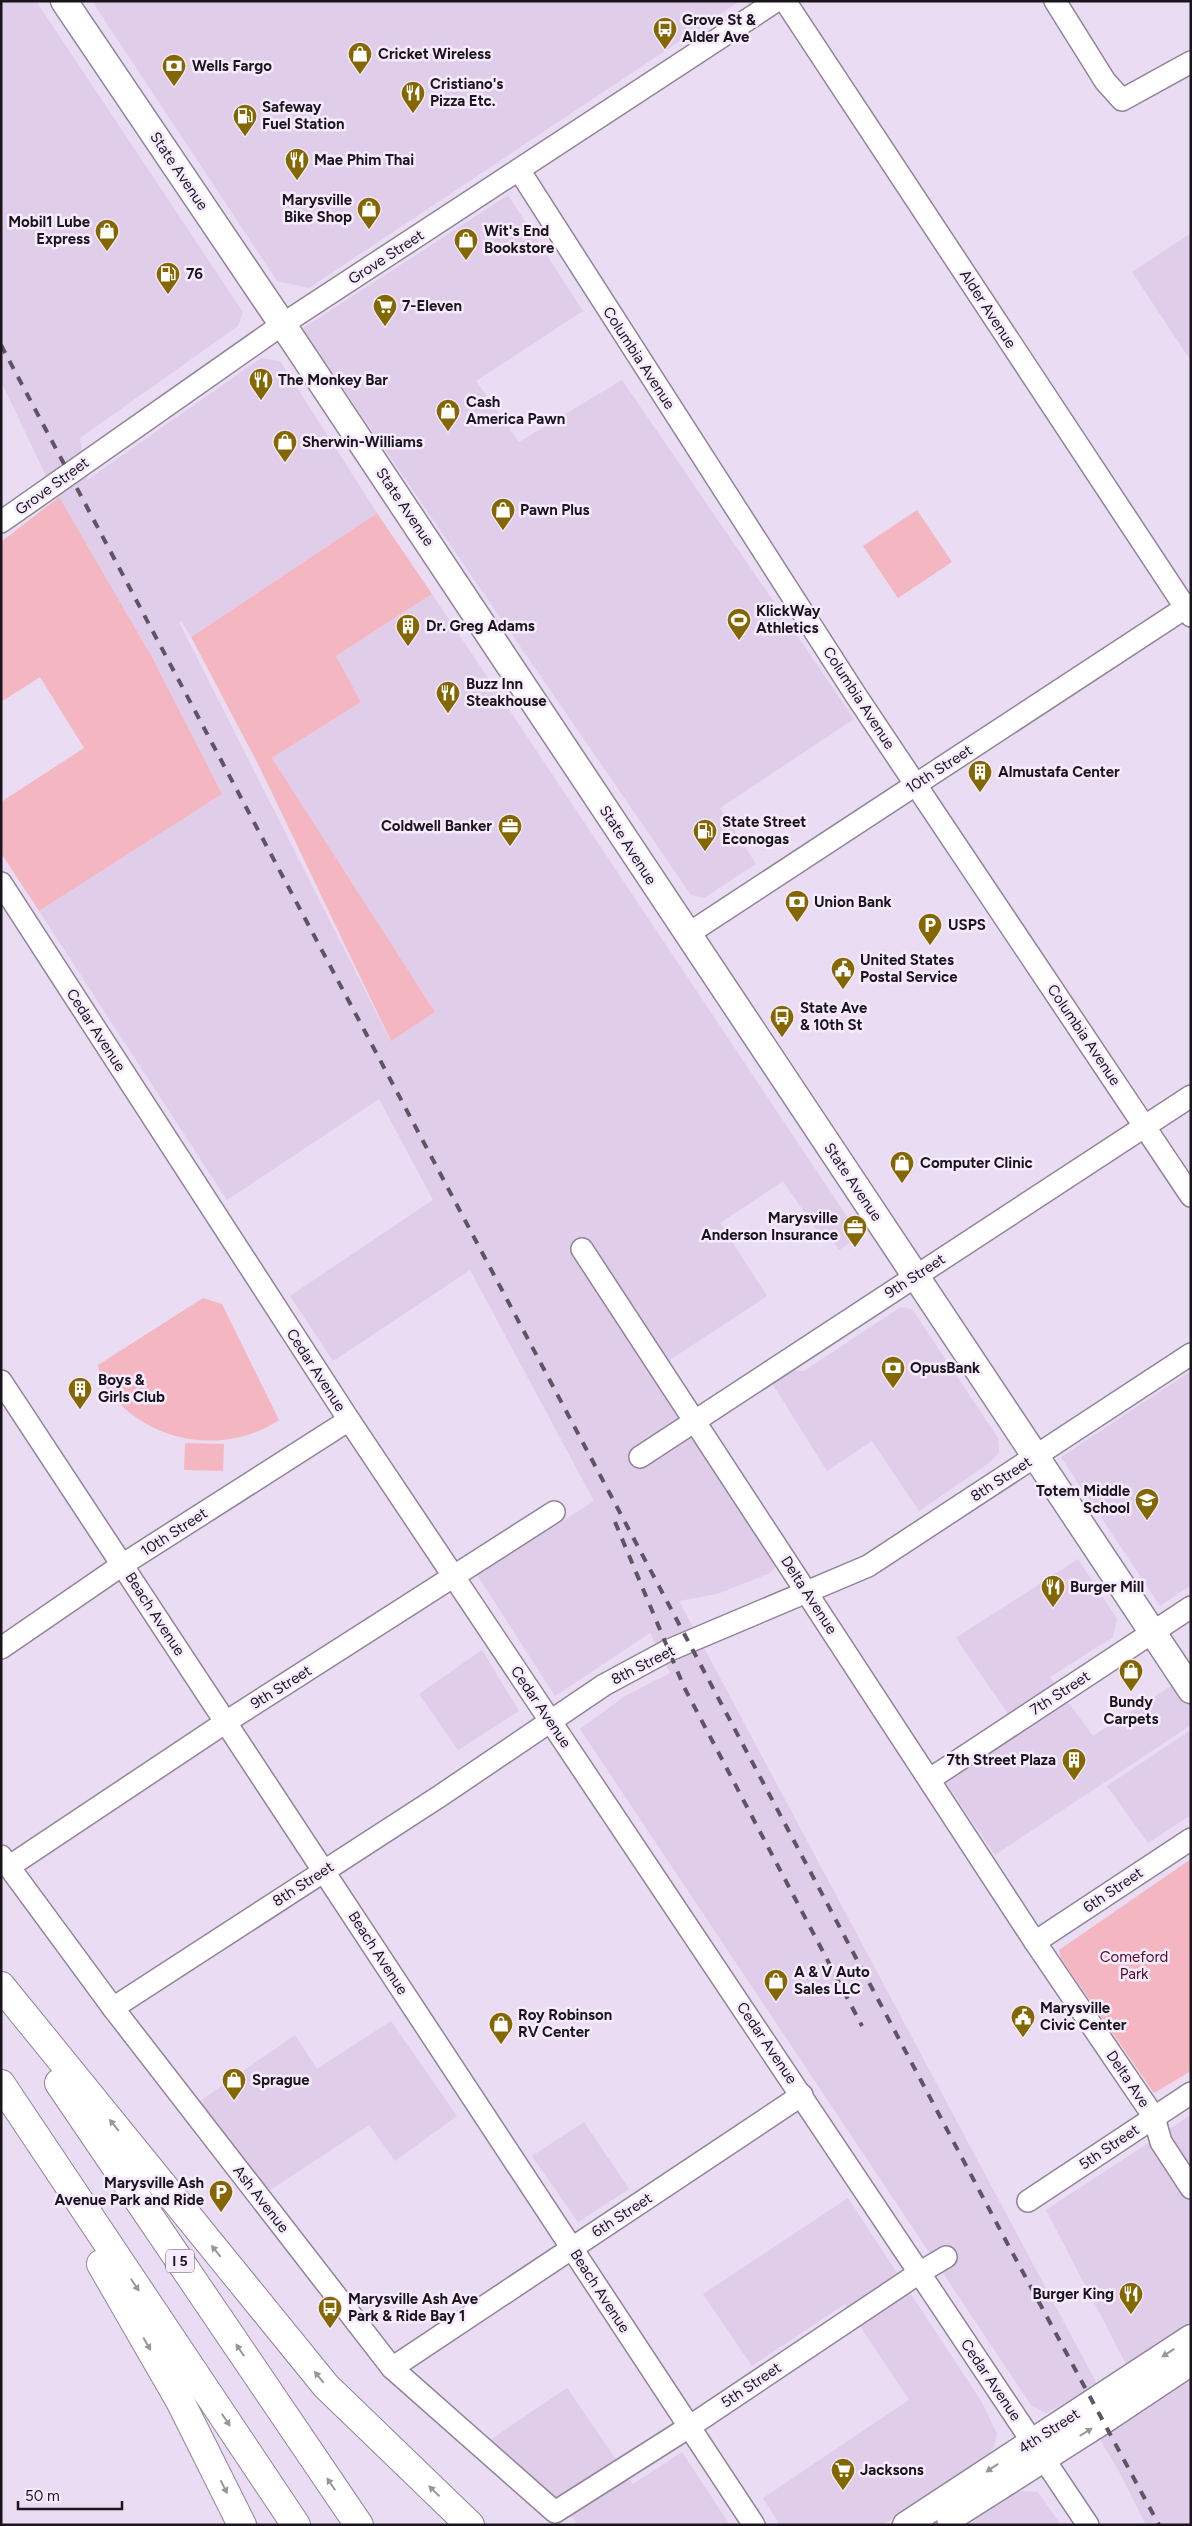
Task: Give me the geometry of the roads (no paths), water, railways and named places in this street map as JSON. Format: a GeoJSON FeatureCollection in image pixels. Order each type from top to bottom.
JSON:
{"type":"FeatureCollection","features":[{"type":"Feature","properties":{"kind":"highway"},"geometry":{"type":"LineString","coordinates":[[1,1986],[326,2386],[470,2525]]}},
{"type":"Feature","properties":{"kind":"highway","name":"I 5"},"geometry":{"type":"LineString","coordinates":[[1,1997],[359,2525]]}},
{"type":"Feature","properties":{"kind":"highway"},"geometry":{"type":"LineString","coordinates":[[1,2084],[296,2525]]}},
{"type":"Feature","properties":{"kind":"highway"},"geometry":{"type":"LineString","coordinates":[[1,2089],[180,2401],[242,2525]]}},
{"type":"Feature","properties":{"kind":"main road","name":"State Avenue"},"geometry":{"type":"LineString","coordinates":[[64,1],[283,324],[1191,1690]]}},
{"type":"Feature","properties":{"kind":"main road","name":"4th Street"},"geometry":{"type":"LineString","coordinates":[[939,2525],[1038,2449],[1191,2338]]}},
{"type":"Feature","properties":{"kind":"main road","name":"4th Street"},"geometry":{"type":"LineString","coordinates":[[906,2525],[1038,2449],[1104,2420],[1191,2362]]}},
{"type":"Feature","properties":{"kind":"street","name":"Grove Street"},"geometry":{"type":"LineString","coordinates":[[1,522],[283,324],[776,1]]}},
{"type":"Feature","properties":{"kind":"street","name":"Alder Avenue"},"geometry":{"type":"LineString","coordinates":[[785,1],[1189,609]]}},
{"type":"Feature","properties":{"kind":"street"},"geometry":{"type":"LineString","coordinates":[[1055,1],[1105,80],[1122,100],[1191,62]]}},
{"type":"Feature","properties":{"kind":"street","name":"Columbia Avenue"},"geometry":{"type":"LineString","coordinates":[[519,170],[855,694],[1191,1196]]}},
{"type":"Feature","properties":{"kind":"street","name":"10th Street"},"geometry":{"type":"LineString","coordinates":[[688,934],[916,784],[1189,609]]}},
{"type":"Feature","properties":{"kind":"street","name":"Cedar Avenue"},"geometry":{"type":"LineString","coordinates":[[1,884],[349,1420],[1088,2525]]}},
{"type":"Feature","properties":{"kind":"street","name":"9th Street"},"geometry":{"type":"LineString","coordinates":[[640,1457],[1191,1096]]}},
{"type":"Feature","properties":{"kind":"street","name":"Delta Avenue"},"geometry":{"type":"LineString","coordinates":[[582,1249],[1036,1942]]}},
{"type":"Feature","properties":{"kind":"street","name":"8th Street"},"geometry":{"type":"LineString","coordinates":[[113,2008],[604,1685],[667,1651],[868,1566],[1191,1354]]}},
{"type":"Feature","properties":{"kind":"street","name":"Beach Avenue"},"geometry":{"type":"LineString","coordinates":[[1,1381],[754,2525]]}},
{"type":"Feature","properties":{"kind":"street","name":"10th Street"},"geometry":{"type":"LineString","coordinates":[[1,1648],[122,1565],[349,1420]]}},
{"type":"Feature","properties":{"kind":"street","name":"9th Street"},"geometry":{"type":"LineString","coordinates":[[6,1861],[455,1577],[554,1512]]}},
{"type":"Feature","properties":{"kind":"street","name":"7th Street"},"geometry":{"type":"LineString","coordinates":[[930,1779],[1191,1607]]}},
{"type":"Feature","properties":{"kind":"street","name":"6th Street"},"geometry":{"type":"LineString","coordinates":[[1036,1942],[1191,1839]]}},
{"type":"Feature","properties":{"kind":"street","name":"Ash Avenue"},"geometry":{"type":"LineString","coordinates":[[6,1861],[113,2008],[392,2368],[555,2512]]}},
{"type":"Feature","properties":{"kind":"street","name":"Delta Ave"},"geometry":{"type":"LineString","coordinates":[[1036,1942],[1154,2118]]}},
{"type":"Feature","properties":{"kind":"street","name":"5th Street"},"geometry":{"type":"LineString","coordinates":[[1028,2201],[1191,2093]]}},
{"type":"Feature","properties":{"kind":"street","name":"6th Street"},"geometry":{"type":"LineString","coordinates":[[392,2368],[802,2096]]}},
{"type":"Feature","properties":{"kind":"street"},"geometry":{"type":"LineString","coordinates":[[1154,2118],[1161,2142],[1191,2188]]}},
{"type":"Feature","properties":{"kind":"street","name":"5th Street"},"geometry":{"type":"LineString","coordinates":[[555,2512],[689,2427],[919,2273],[946,2257]]}},
{"type":"Feature","properties":{"kind":"railway"},"geometry":{"type":"LineString","coordinates":[[1,345],[1005,2239],[1159,2525]]}},
{"type":"Feature","properties":{"kind":"railway"},"geometry":{"type":"LineString","coordinates":[[615,1522],[684,1687],[862,2026]]}},
{"type":"Feature","properties":{"kind":"place","name":"Grove St & Alder Ave"},"geometry":{"type":"Point","coordinates":[665,50]}},
{"type":"Feature","properties":{"kind":"place","name":"Cricket Wireless"},"geometry":{"type":"Point","coordinates":[360,75]}},
{"type":"Feature","properties":{"kind":"place","name":"Wells Fargo"},"geometry":{"type":"Point","coordinates":[174,87]}},
{"type":"Feature","properties":{"kind":"place","name":"Cristiano's Pizza Etc."},"geometry":{"type":"Point","coordinates":[413,114]}},
{"type":"Feature","properties":{"kind":"place","name":"Safeway Fuel Station"},"geometry":{"type":"Point","coordinates":[245,137]}},
{"type":"Feature","properties":{"kind":"place","name":"Mae Phim Thai"},"geometry":{"type":"Point","coordinates":[297,181]}},
{"type":"Feature","properties":{"kind":"place","name":"Marysville Bike Shop"},"geometry":{"type":"Point","coordinates":[369,230]}},
{"type":"Feature","properties":{"kind":"place","name":"Mobil1 Lube Express"},"geometry":{"type":"Point","coordinates":[107,252]}},
{"type":"Feature","properties":{"kind":"place","name":"Wit's End Bookstore"},"geometry":{"type":"Point","coordinates":[466,261]}},
{"type":"Feature","properties":{"kind":"place","name":"76"},"geometry":{"type":"Point","coordinates":[168,295]}},
{"type":"Feature","properties":{"kind":"place","name":"7-Eleven"},"geometry":{"type":"Point","coordinates":[385,327]}},
{"type":"Feature","properties":{"kind":"place","name":"The Monkey Bar"},"geometry":{"type":"Point","coordinates":[261,401]}},
{"type":"Feature","properties":{"kind":"place","name":"Cash America Pawn"},"geometry":{"type":"Point","coordinates":[448,432]}},
{"type":"Feature","properties":{"kind":"place","name":"Sherwin-Williams"},"geometry":{"type":"Point","coordinates":[285,463]}},
{"type":"Feature","properties":{"kind":"place","name":"Pawn Plus"},"geometry":{"type":"Point","coordinates":[503,531]}},
{"type":"Feature","properties":{"kind":"place","name":"KlickWay Athletics"},"geometry":{"type":"Point","coordinates":[739,641]}},
{"type":"Feature","properties":{"kind":"place","name":"Dr. Greg Adams"},"geometry":{"type":"Point","coordinates":[408,647]}},
{"type":"Feature","properties":{"kind":"place","name":"Buzz Inn Steakhouse"},"geometry":{"type":"Point","coordinates":[448,714]}},
{"type":"Feature","properties":{"kind":"place","name":"Almustafa Center"},"geometry":{"type":"Point","coordinates":[980,793]}},
{"type":"Feature","properties":{"kind":"place","name":"Coldwell Banker"},"geometry":{"type":"Point","coordinates":[510,847]}},
{"type":"Feature","properties":{"kind":"place","name":"State Street Econogas"},"geometry":{"type":"Point","coordinates":[705,852]}},
{"type":"Feature","properties":{"kind":"place","name":"Union Bank"},"geometry":{"type":"Point","coordinates":[797,923]}},
{"type":"Feature","properties":{"kind":"place","name":"USPS"},"geometry":{"type":"Point","coordinates":[930,946]}},
{"type":"Feature","properties":{"kind":"place","name":"United States Postal Service"},"geometry":{"type":"Point","coordinates":[843,990]}},
{"type":"Feature","properties":{"kind":"place","name":"State Ave & 10th St"},"geometry":{"type":"Point","coordinates":[782,1038]}},
{"type":"Feature","properties":{"kind":"place","name":"Computer Clinic"},"geometry":{"type":"Point","coordinates":[902,1184]}},
{"type":"Feature","properties":{"kind":"place","name":"Marysville Anderson Insurance"},"geometry":{"type":"Point","coordinates":[855,1248]}},
{"type":"Feature","properties":{"kind":"place","name":"OpusBank"},"geometry":{"type":"Point","coordinates":[893,1389]}},
{"type":"Feature","properties":{"kind":"place","name":"Boys & Girls Club"},"geometry":{"type":"Point","coordinates":[80,1410]}},
{"type":"Feature","properties":{"kind":"place","name":"Totem Middle School"},"geometry":{"type":"Point","coordinates":[1147,1521]}},
{"type":"Feature","properties":{"kind":"place","name":"Burger Mill"},"geometry":{"type":"Point","coordinates":[1053,1608]}},
{"type":"Feature","properties":{"kind":"place","name":"Bundy Carpets"},"geometry":{"type":"Point","coordinates":[1131,1692]}},
{"type":"Feature","properties":{"kind":"place","name":"7th Street Plaza"},"geometry":{"type":"Point","coordinates":[1074,1781]}},
{"type":"Feature","properties":{"kind":"place","name":"A & V Auto Sales LLC"},"geometry":{"type":"Point","coordinates":[776,2002]}},
{"type":"Feature","properties":{"kind":"place","name":"Marysville Civic Center"},"geometry":{"type":"Point","coordinates":[1023,2038]}},
{"type":"Feature","properties":{"kind":"place","name":"Roy Robinson RV Center"},"geometry":{"type":"Point","coordinates":[501,2045]}},
{"type":"Feature","properties":{"kind":"place","name":"Sprague"},"geometry":{"type":"Point","coordinates":[234,2101]}},
{"type":"Feature","properties":{"kind":"place","name":"Marysville Ash Avenue Park and Ride"},"geometry":{"type":"Point","coordinates":[221,2213]}},
{"type":"Feature","properties":{"kind":"place","name":"Burger King"},"geometry":{"type":"Point","coordinates":[1131,2315]}},
{"type":"Feature","properties":{"kind":"place","name":"Marysville Ash Ave Park & Ride Bay 1"},"geometry":{"type":"Point","coordinates":[330,2329]}},
{"type":"Feature","properties":{"kind":"place","name":"Jacksons"},"geometry":{"type":"Point","coordinates":[843,2491]}},
{"type":"Feature","properties":{"kind":"park label","name":"Comeford Park"},"geometry":{"type":"Point","coordinates":[1134,1966]}}]}
